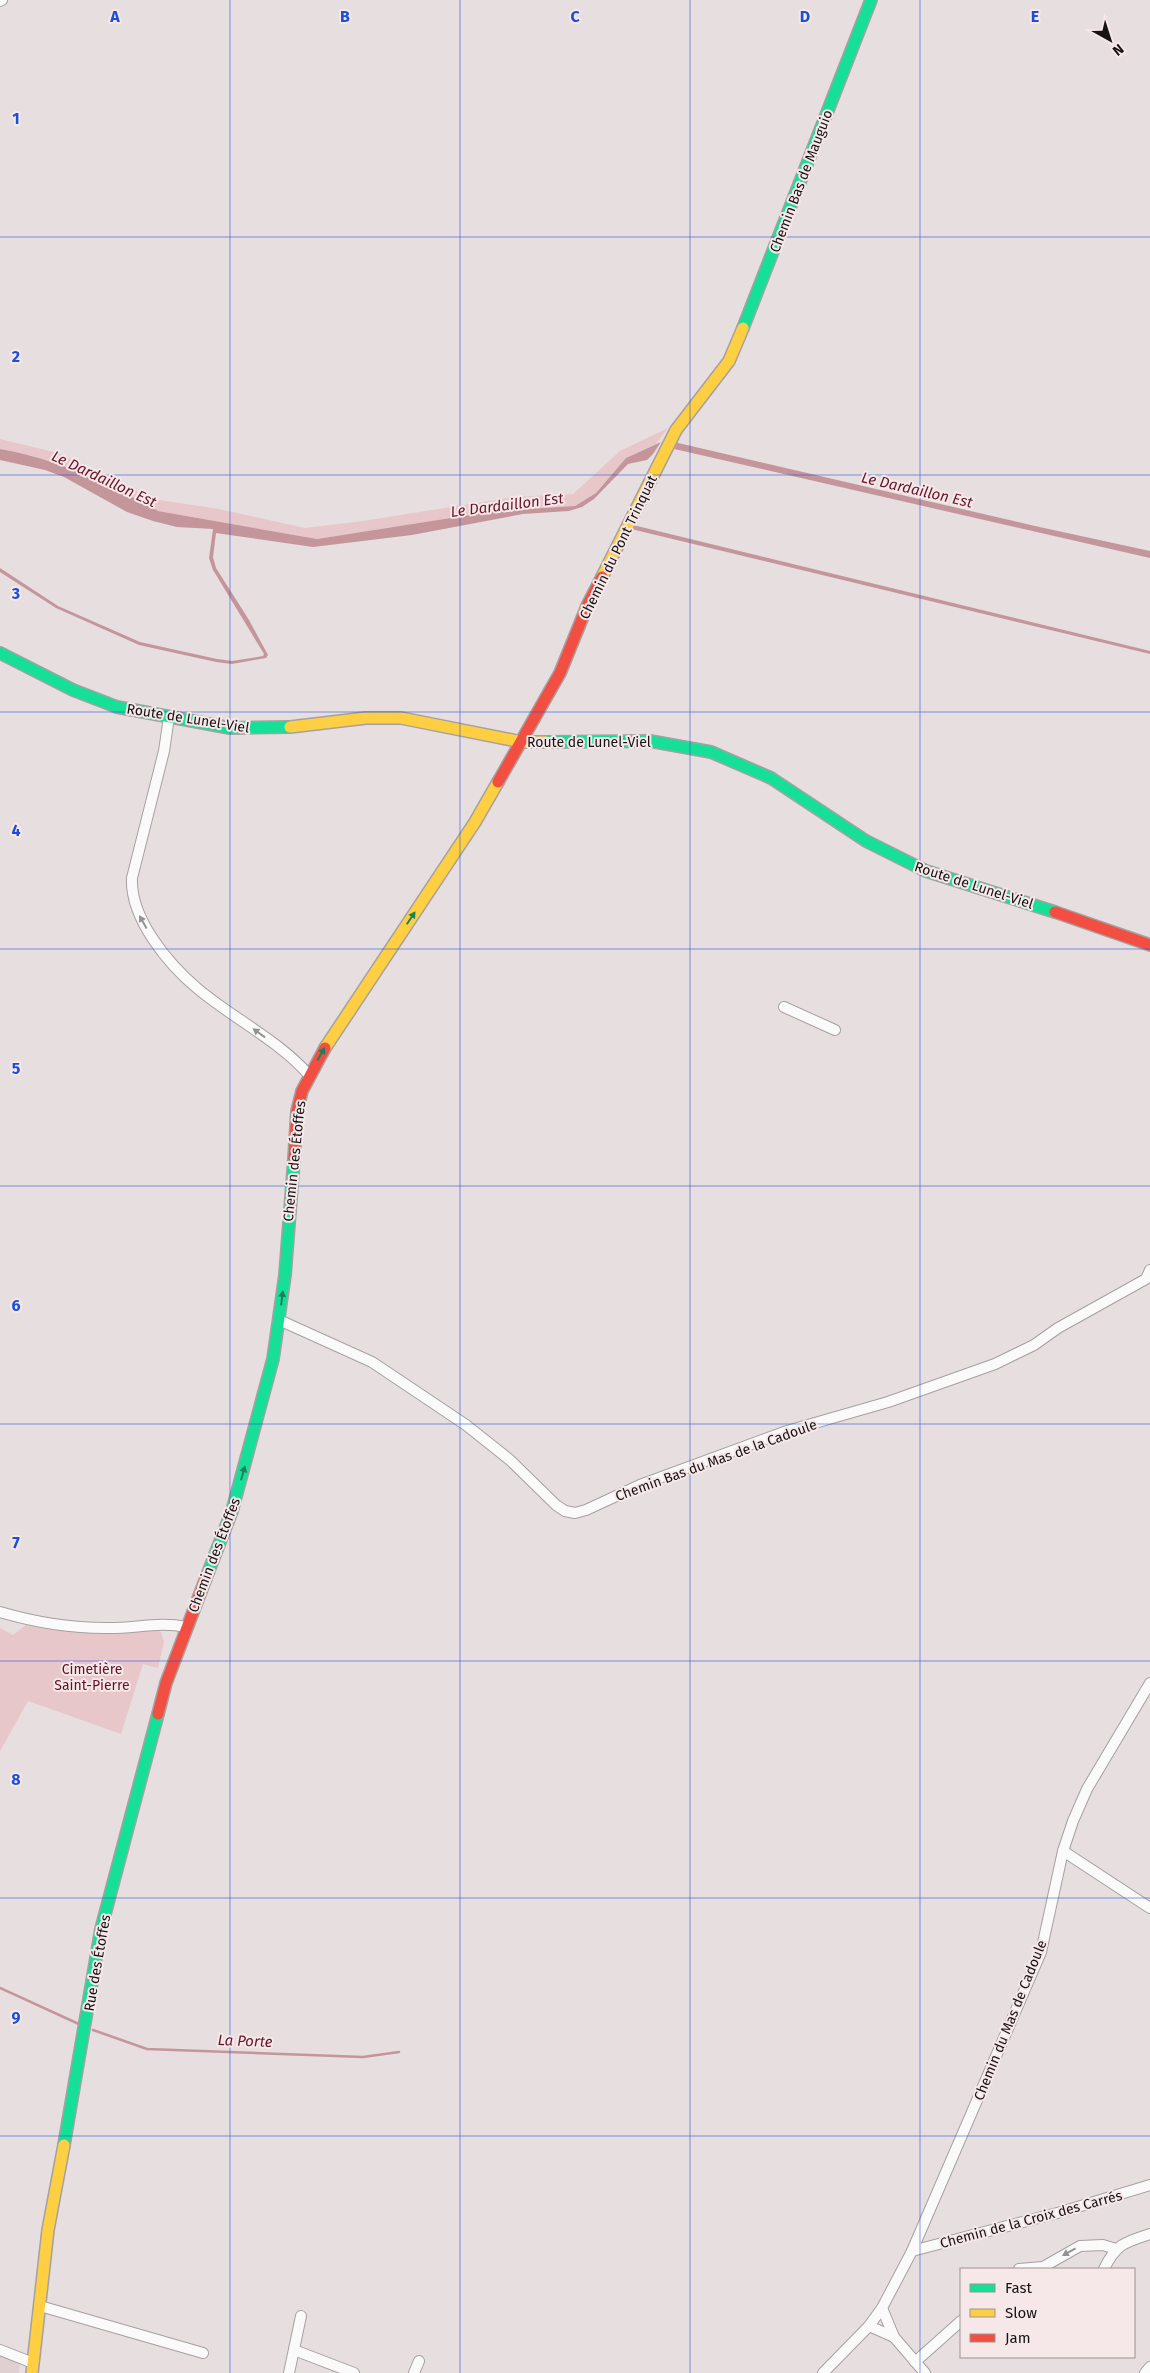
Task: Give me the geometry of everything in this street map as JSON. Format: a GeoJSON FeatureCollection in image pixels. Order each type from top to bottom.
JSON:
{"type":"FeatureCollection","features":[{"type":"Feature","properties":{"kind":"street","name":"Chemin Bas de Mauguio"},"geometry":{"type":"LineString","coordinates":[[728,361],[764,278],[871,0]]}},
{"type":"Feature","properties":{"kind":"street","name":"Chemin du Pont Trinquat"},"geometry":{"type":"LineString","coordinates":[[522,742],[560,673],[588,604],[676,430],[728,361]]}},
{"type":"Feature","properties":{"kind":"street","name":"Route de Lunel-Viel"},"geometry":{"type":"LineString","coordinates":[[0,653],[86,696],[117,707],[251,730],[366,718],[401,718],[522,742],[650,741],[711,752],[772,778],[866,841],[908,864],[1150,946]]}},
{"type":"Feature","properties":{"kind":"street"},"geometry":{"type":"LineString","coordinates":[[169,717],[164,751],[134,866],[132,898],[149,932],[194,986],[282,1050],[309,1076]]}},
{"type":"Feature","properties":{"kind":"street","name":"Chemin des Étoffes"},"geometry":{"type":"LineString","coordinates":[[186,1628],[232,1512],[273,1359],[279,1320],[297,1111],[302,1091],[328,1041],[475,822],[522,742]]}},
{"type":"Feature","properties":{"kind":"street"},"geometry":{"type":"LineString","coordinates":[[784,1007],[835,1030]]}},
{"type":"Feature","properties":{"kind":"street","name":"Chemin Bas du Mas de la Cadoule"},"geometry":{"type":"LineString","coordinates":[[279,1320],[380,1368],[466,1425],[510,1460],[556,1505],[565,1511],[575,1513],[586,1510],[640,1485],[787,1430],[888,1402],[1001,1362],[1146,1279],[1150,1270]]}},
{"type":"Feature","properties":{"kind":"street"},"geometry":{"type":"LineString","coordinates":[[0,1612],[40,1622],[105,1628],[172,1624],[186,1628]]}},
{"type":"Feature","properties":{"kind":"street","name":"Rue des Étoffes"},"geometry":{"type":"LineString","coordinates":[[32,2368],[48,2230],[77,2079],[102,1929],[166,1683],[186,1628]]}},
{"type":"Feature","properties":{"kind":"street","name":"Chemin du Mas de Cadoule"},"geometry":{"type":"LineString","coordinates":[[823,2373],[869,2326],[882,2308],[912,2251],[1041,1952],[1063,1851],[1073,1821],[1087,1789],[1150,1683]]}},
{"type":"Feature","properties":{"kind":"street"},"geometry":{"type":"LineString","coordinates":[[1063,1851],[1150,1908]]}},
{"type":"Feature","properties":{"kind":"street","name":"Chemin de la Croix des Carrés"},"geometry":{"type":"LineString","coordinates":[[912,2251],[1061,2212],[1150,2185]]}},
{"type":"Feature","properties":{"kind":"street"},"geometry":{"type":"LineString","coordinates":[[1105,2268],[1116,2249],[1128,2241],[1150,2234]]}},
{"type":"Feature","properties":{"kind":"street"},"geometry":{"type":"LineString","coordinates":[[1031,2268],[1043,2267],[1080,2246],[1103,2245],[1116,2249]]}},
{"type":"Feature","properties":{"kind":"street"},"geometry":{"type":"LineString","coordinates":[[40,2306],[203,2353]]}},
{"type":"Feature","properties":{"kind":"street"},"geometry":{"type":"LineString","coordinates":[[882,2308],[894,2337],[925,2373]]}},
{"type":"Feature","properties":{"kind":"street"},"geometry":{"type":"LineString","coordinates":[[289,2373],[301,2316]]}},
{"type":"Feature","properties":{"kind":"street"},"geometry":{"type":"LineString","coordinates":[[915,2362],[960,2322]]}},
{"type":"Feature","properties":{"kind":"street"},"geometry":{"type":"LineString","coordinates":[[869,2326],[894,2337]]}},
{"type":"Feature","properties":{"kind":"street"},"geometry":{"type":"LineString","coordinates":[[0,2350],[32,2368]]}},
{"type":"Feature","properties":{"kind":"street"},"geometry":{"type":"LineString","coordinates":[[294,2350],[354,2373]]}},
{"type":"Feature","properties":{"kind":"street"},"geometry":{"type":"LineString","coordinates":[[414,2373],[420,2362]]}},
{"type":"Feature","properties":{"kind":"street"},"geometry":{"type":"LineString","coordinates":[[1145,2373],[1150,2367]]}},
{"type":"Feature","properties":{"kind":"shaded area"},"geometry":{"type":"Polygon","coordinates":[[[661,442],[647,460],[628,464],[594,499],[582,507],[569,511],[523,514],[412,535],[313,547],[216,533],[213,557],[216,568],[249,620],[268,655],[266,658],[232,664],[139,645],[56,608],[0,572],[0,568],[58,606],[140,642],[232,661],[263,656],[264,654],[213,570],[209,558],[213,529],[177,527],[127,512],[64,477],[45,470],[0,460],[0,449],[42,459],[82,473],[158,511],[317,539],[495,511],[575,506],[596,493],[626,458],[661,442]]]}},
{"type":"Feature","properties":{"kind":"shaded area"},"geometry":{"type":"Polygon","coordinates":[[[674,442],[1150,551],[1150,558],[670,448],[674,442]]]}},
{"type":"Feature","properties":{"kind":"shaded area"},"geometry":{"type":"Polygon","coordinates":[[[633,525],[1150,651],[1150,654],[631,529],[633,525]]]}},
{"type":"Feature","properties":{"kind":"shaded area"},"geometry":{"type":"Polygon","coordinates":[[[0,2355],[20,2362],[19,2373],[0,2373],[0,2355]]]}},
{"type":"Feature","properties":{"kind":"green space"},"geometry":{"type":"Polygon","coordinates":[[[668,428],[656,444],[626,458],[596,493],[575,506],[495,511],[317,539],[158,511],[82,473],[42,459],[0,449],[0,439],[58,453],[153,499],[219,509],[305,528],[363,521],[514,497],[573,494],[620,451],[668,428]]]}},
{"type":"Feature","properties":{"kind":"green space","name":"Cimetière Saint-Pierre"},"geometry":{"type":"Polygon","coordinates":[[[26,1625],[98,1634],[154,1629],[161,1632],[164,1642],[158,1668],[143,1664],[121,1734],[28,1701],[0,1751],[0,1628],[13,1635],[26,1625]]]}},
{"type":"Feature","properties":{"kind":"waterway","name":"La Porte"},"geometry":{"type":"LineString","coordinates":[[0,1988],[81,2025]]}},
{"type":"Feature","properties":{"kind":"waterway","name":"La Porte"},"geometry":{"type":"LineString","coordinates":[[93,2030],[147,2049],[363,2057],[399,2052]]}},
{"type":"Feature","properties":{"kind":"traffic: fast"},"geometry":{"type":"LineString","coordinates":[[743,328],[871,0]]}},
{"type":"Feature","properties":{"kind":"traffic: fast"},"geometry":{"type":"LineString","coordinates":[[0,653],[73,690],[117,707],[230,728],[290,727]]}},
{"type":"Feature","properties":{"kind":"traffic: fast"},"geometry":{"type":"LineString","coordinates":[[546,742],[650,741],[711,752],[771,778],[866,841],[926,871],[1055,912]]}},
{"type":"Feature","properties":{"kind":"traffic: fast"},"geometry":{"type":"LineString","coordinates":[[206,1578],[232,1511],[273,1359],[285,1275],[294,1159]]}},
{"type":"Feature","properties":{"kind":"traffic: fast"},"geometry":{"type":"LineString","coordinates":[[64,2145],[101,1929],[158,1714]]}},
{"type":"Feature","properties":{"kind":"traffic: slow"},"geometry":{"type":"LineString","coordinates":[[602,577],[676,430],[729,361],[743,328]]}},
{"type":"Feature","properties":{"kind":"traffic: slow"},"geometry":{"type":"LineString","coordinates":[[290,727],[366,718],[401,718],[522,742],[546,742]]}},
{"type":"Feature","properties":{"kind":"traffic: slow"},"geometry":{"type":"LineString","coordinates":[[325,1048],[475,822],[498,782]]}},
{"type":"Feature","properties":{"kind":"traffic: slow"},"geometry":{"type":"LineString","coordinates":[[32,2373],[48,2230],[64,2145]]}},
{"type":"Feature","properties":{"kind":"traffic: jam"},"geometry":{"type":"LineString","coordinates":[[498,782],[560,673],[588,604],[602,577]]}},
{"type":"Feature","properties":{"kind":"traffic: jam"},"geometry":{"type":"LineString","coordinates":[[1055,912],[1150,945]]}},
{"type":"Feature","properties":{"kind":"traffic: jam"},"geometry":{"type":"LineString","coordinates":[[294,1159],[297,1111],[302,1091],[325,1048]]}},
{"type":"Feature","properties":{"kind":"traffic: jam"},"geometry":{"type":"LineString","coordinates":[[158,1714],[166,1683],[206,1578]]}},
{"type":"Feature","properties":{"kind":"water label","name":"Le Dardaillon Est"},"geometry":{"type":"Point","coordinates":[104,479]}},
{"type":"Feature","properties":{"kind":"water label","name":"Le Dardaillon Est"},"geometry":{"type":"Point","coordinates":[917,490]}},
{"type":"Feature","properties":{"kind":"water label","name":"Le Dardaillon Est"},"geometry":{"type":"Point","coordinates":[507,505]}}]}
